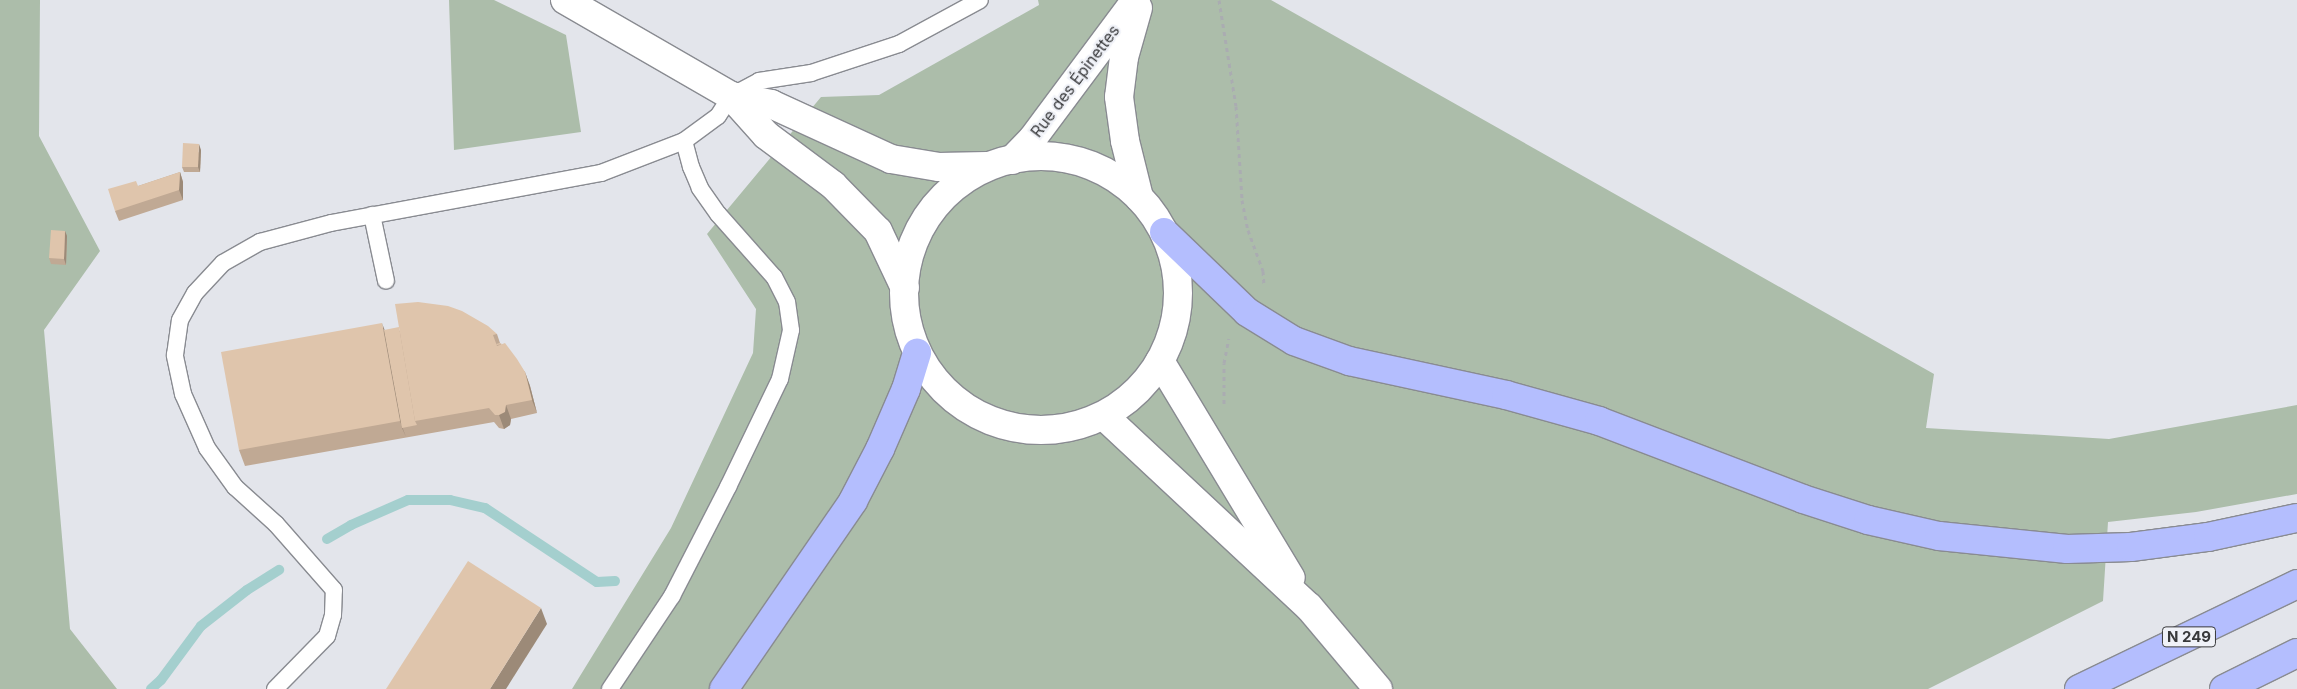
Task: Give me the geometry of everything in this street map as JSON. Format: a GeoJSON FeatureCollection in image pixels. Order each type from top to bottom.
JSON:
{"type":"FeatureCollection","features":[{"type":"Feature","properties":{"kind":"highway"},"geometry":{"type":"LineString","coordinates":[[1164,232],[1247,312],[1294,341],[1349,361],[1506,395],[1600,421],[1803,499],[1868,520],[1938,536],[2066,549],[2131,547],[2208,537],[2297,518]]}},
{"type":"Feature","properties":{"kind":"highway"},"geometry":{"type":"LineString","coordinates":[[724,689],[853,501],[880,449],[906,389],[917,353]]}},
{"type":"Feature","properties":{"kind":"highway","name":"N 249"},"geometry":{"type":"LineString","coordinates":[[2080,689],[2297,584]]}},
{"type":"Feature","properties":{"kind":"highway"},"geometry":{"type":"LineString","coordinates":[[2224,689],[2297,653]]}},
{"type":"Feature","properties":{"kind":"main road"},"geometry":{"type":"LineString","coordinates":[[565,0],[730,96],[766,135],[832,185],[878,231],[905,288]]}},
{"type":"Feature","properties":{"kind":"main road","name":"Rue des Épinettes"},"geometry":{"type":"LineString","coordinates":[[1002,162],[1033,138],[1136,0]]}},
{"type":"Feature","properties":{"kind":"main road","name":"Rue des Épinettes"},"geometry":{"type":"LineString","coordinates":[[1138,197],[1124,141],[1119,97],[1124,57],[1140,0]]}},
{"type":"Feature","properties":{"kind":"main road"},"geometry":{"type":"LineString","coordinates":[[730,96],[771,104],[891,160],[939,167],[1053,157],[1078,162],[1104,172],[1124,184],[1138,197],[1164,232],[1175,263],[1178,302],[1174,326],[1160,362],[1146,382],[1132,396],[1104,416],[1074,426],[1051,430],[1014,428],[992,421],[959,403],[940,385],[917,353],[906,310],[905,288],[908,262],[914,246],[928,217],[940,201],[958,184],[1002,162]]}},
{"type":"Feature","properties":{"kind":"main road"},"geometry":{"type":"LineString","coordinates":[[1160,362],[1309,607]]}},
{"type":"Feature","properties":{"kind":"main road"},"geometry":{"type":"LineString","coordinates":[[1104,416],[1309,607],[1378,689]]}},
{"type":"Feature","properties":{"kind":"lane"},"geometry":{"type":"LineString","coordinates":[[274,689],[327,636],[333,615],[334,590],[276,524],[235,487],[207,448],[183,394],[175,354],[180,320],[195,293],[223,263],[260,242],[331,223],[601,173],[684,141],[718,116],[730,96],[759,81],[811,73],[899,44],[980,0]]}},
{"type":"Feature","properties":{"kind":"lane"},"geometry":{"type":"LineString","coordinates":[[610,689],[672,596],[728,487],[780,379],[791,330],[787,302],[774,277],[718,214],[700,188],[691,167],[684,141]]}},
{"type":"Feature","properties":{"kind":"lane"},"geometry":{"type":"LineString","coordinates":[[372,215],[386,281]]}},
{"type":"Feature","properties":{"kind":"path"},"geometry":{"type":"LineString","coordinates":[[1212,446],[1222,439],[1224,433],[1224,371],[1230,334],[1261,292],[1265,282],[1264,271],[1248,230],[1242,200],[1236,106],[1219,0]]}},
{"type":"Feature","properties":{"kind":"green space"},"geometry":{"type":"Polygon","coordinates":[[[0,0],[40,0],[39,136],[100,251],[44,330],[70,629],[117,689],[0,689],[0,0]]]}},
{"type":"Feature","properties":{"kind":"green space"},"geometry":{"type":"Polygon","coordinates":[[[449,0],[494,0],[566,35],[581,132],[454,150],[449,0]]]}},
{"type":"Feature","properties":{"kind":"green space"},"geometry":{"type":"Polygon","coordinates":[[[1038,0],[1271,0],[1934,374],[1926,428],[2109,439],[2297,405],[2297,494],[2196,512],[2108,522],[2103,601],[1928,689],[572,689],[671,528],[753,353],[756,309],[707,234],[821,97],[879,95],[1039,5],[1038,0]]]}},
{"type":"Feature","properties":{"kind":"building"},"geometry":{"type":"Polygon","coordinates":[[[183,143],[199,144],[198,167],[182,167],[183,143]]]}},
{"type":"Feature","properties":{"kind":"building"},"geometry":{"type":"Polygon","coordinates":[[[180,172],[179,190],[115,211],[108,189],[136,181],[138,186],[180,172]]]}},
{"type":"Feature","properties":{"kind":"building"},"geometry":{"type":"Polygon","coordinates":[[[51,230],[65,231],[64,259],[49,258],[51,230]]]}},
{"type":"Feature","properties":{"kind":"building"},"geometry":{"type":"Polygon","coordinates":[[[418,302],[448,306],[462,311],[488,326],[497,334],[493,335],[497,346],[505,343],[525,372],[532,400],[506,405],[505,412],[499,415],[495,415],[489,408],[415,421],[395,304],[418,302]]]}},
{"type":"Feature","properties":{"kind":"building"},"geometry":{"type":"Polygon","coordinates":[[[382,323],[400,421],[239,450],[221,352],[382,323]]]}},
{"type":"Feature","properties":{"kind":"building"},"geometry":{"type":"Polygon","coordinates":[[[399,327],[417,425],[402,428],[384,330],[399,327]]]}},
{"type":"Feature","properties":{"kind":"building"},"geometry":{"type":"Polygon","coordinates":[[[468,561],[541,608],[490,689],[386,689],[468,561]]]}},
{"type":"Feature","properties":{"kind":"waterway"},"geometry":{"type":"LineString","coordinates":[[327,539],[351,525],[408,500],[450,500],[485,508],[597,582],[615,581]]}},
{"type":"Feature","properties":{"kind":"waterway"},"geometry":{"type":"LineString","coordinates":[[151,689],[161,680],[201,626],[247,590],[279,570]]}}]}
